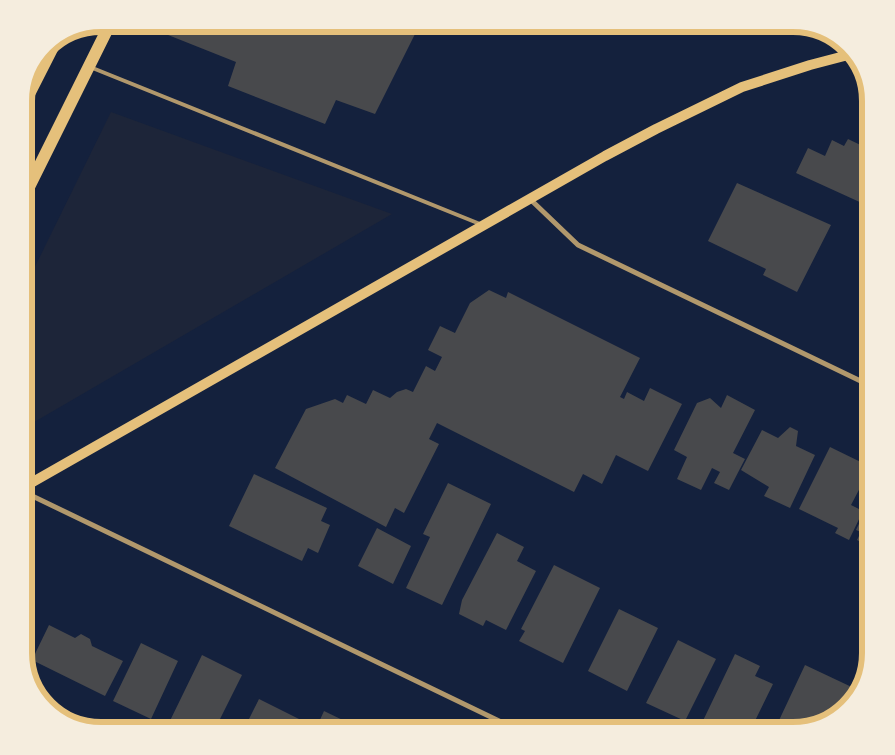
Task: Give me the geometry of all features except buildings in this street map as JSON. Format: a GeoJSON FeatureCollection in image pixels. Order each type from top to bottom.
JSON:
{"type":"FeatureCollection","features":[{"type":"Feature","properties":{"kind":"main road"},"geometry":{"type":"LineString","coordinates":[[33,179],[106,32]]}},
{"type":"Feature","properties":{"kind":"main road"},"geometry":{"type":"LineString","coordinates":[[33,482],[531,200],[605,156],[656,129],[742,87],[845,56]]}},
{"type":"Feature","properties":{"kind":"street"},"geometry":{"type":"LineString","coordinates":[[531,200],[578,245],[862,382]]}},
{"type":"Feature","properties":{"kind":"street"},"geometry":{"type":"LineString","coordinates":[[33,496],[501,722]]}},
{"type":"Feature","properties":{"kind":"lane"},"geometry":{"type":"LineString","coordinates":[[88,66],[484,226]]}},
{"type":"Feature","properties":{"kind":"shaded area"},"geometry":{"type":"Polygon","coordinates":[[[111,112],[392,214],[33,423],[33,271],[111,112]]]}}]}
